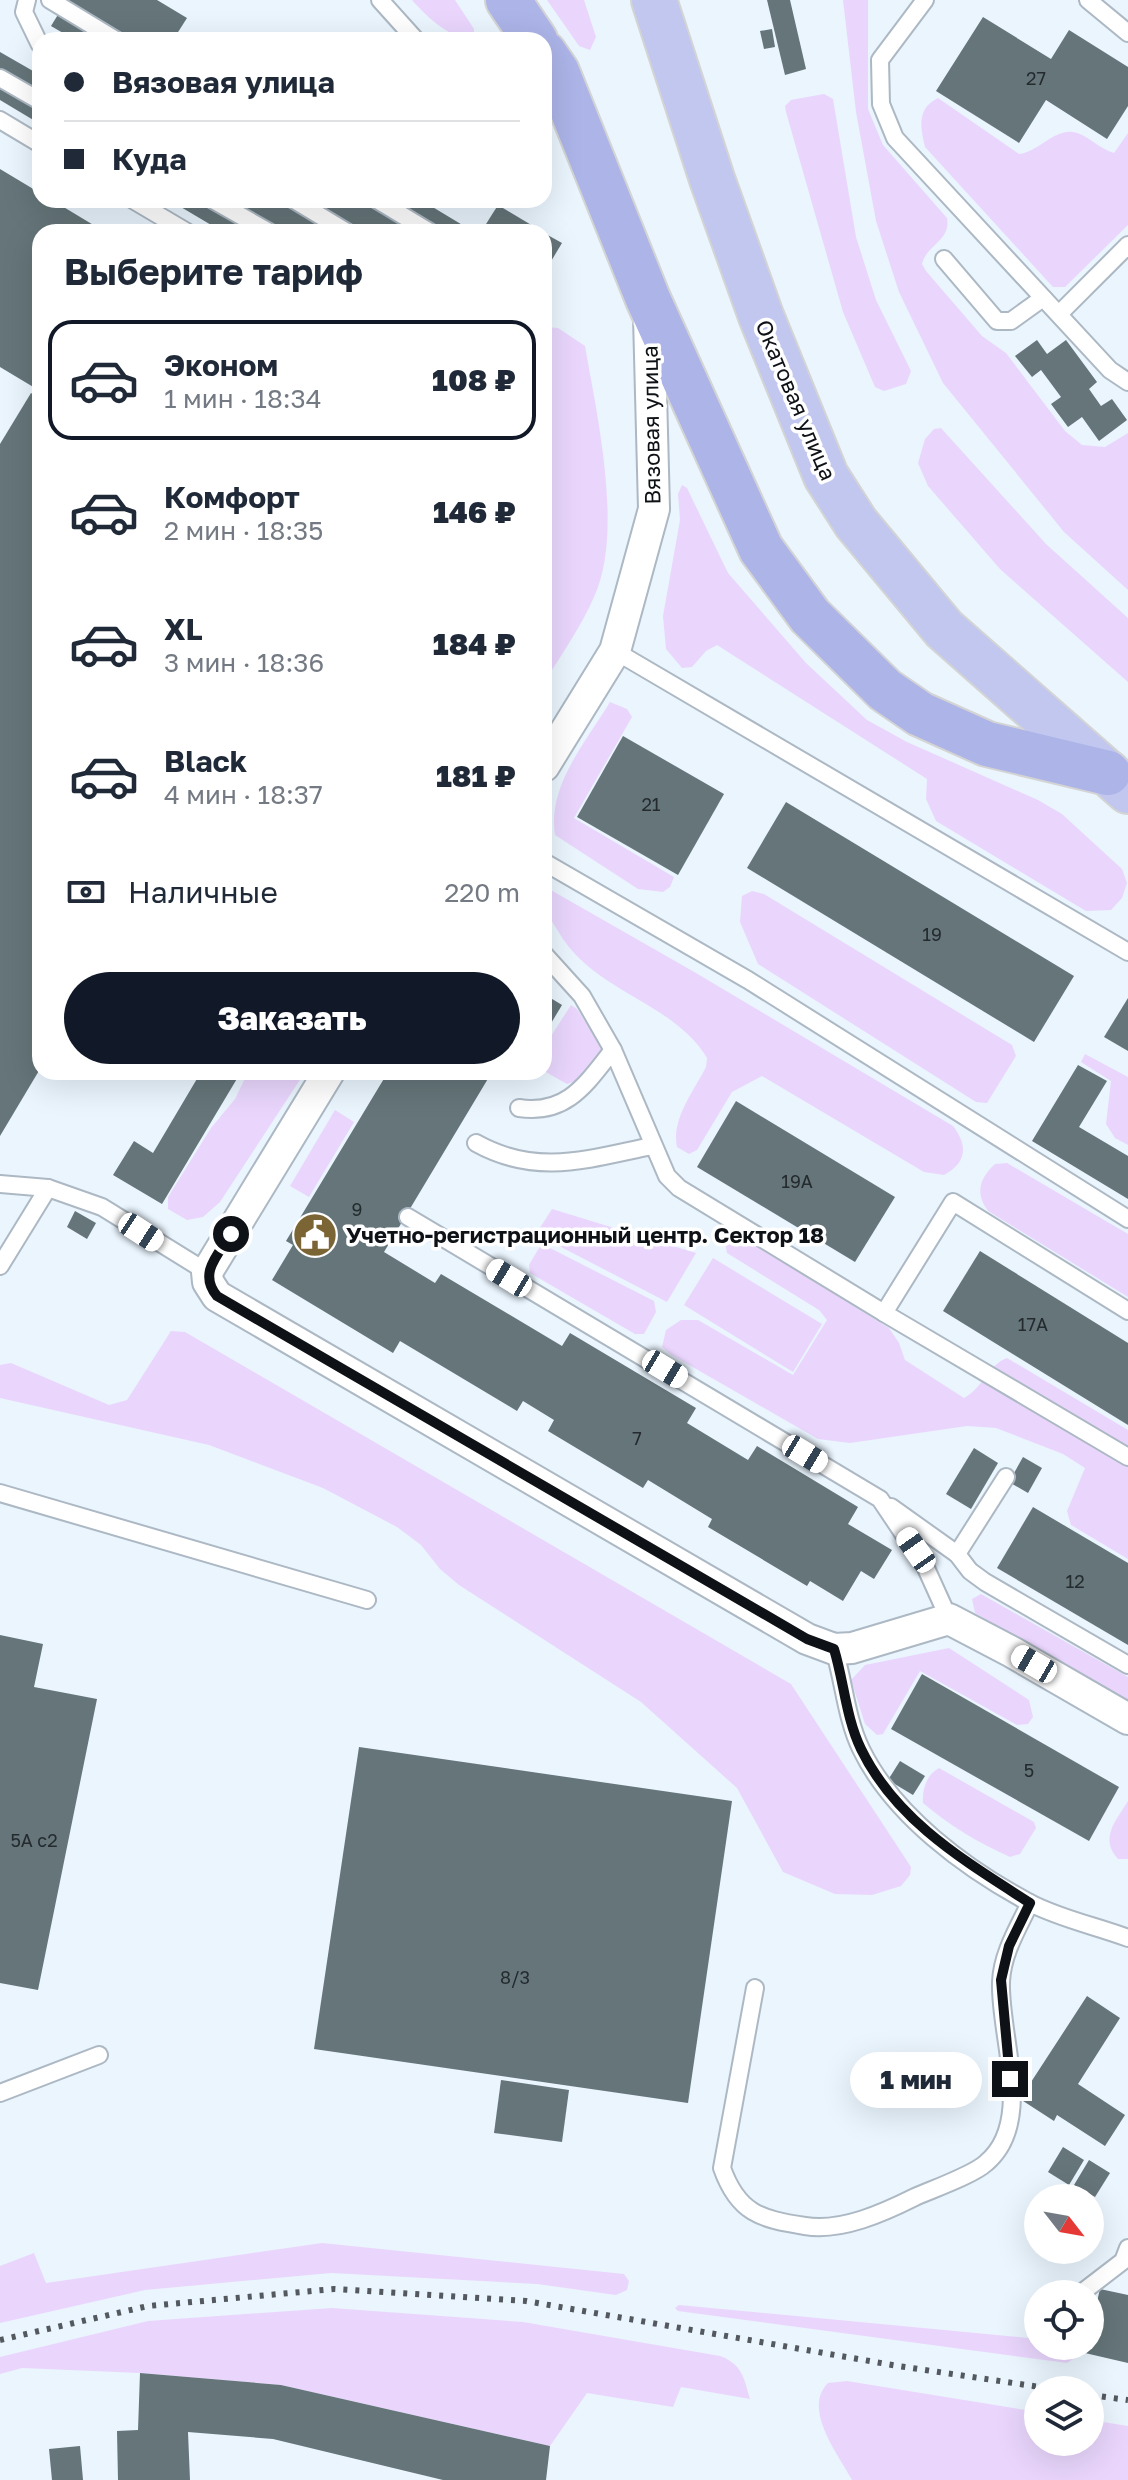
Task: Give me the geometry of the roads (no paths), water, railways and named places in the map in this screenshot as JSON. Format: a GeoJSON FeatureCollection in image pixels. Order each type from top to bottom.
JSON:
{"type":"FeatureCollection","features":[{"type":"Feature","properties":{"kind":"highway"},"geometry":{"type":"LineString","coordinates":[[508,0],[528,32]]}},
{"type":"Feature","properties":{"kind":"highway"},"geometry":{"type":"LineString","coordinates":[[552,75],[648,299],[761,549],[825,632],[885,690],[920,714],[987,744],[1118,782]]}},
{"type":"Feature","properties":{"kind":"main road","name":"Окатовая улица"},"geometry":{"type":"LineString","coordinates":[[654,0],[756,303],[826,476],[856,523],[944,629],[1118,782]]}},
{"type":"Feature","properties":{"kind":"street","name":"Вязовая улица"},"geometry":{"type":"LineString","coordinates":[[552,753],[615,651],[654,509],[648,299]]}},
{"type":"Feature","properties":{"kind":"street"},"geometry":{"type":"LineString","coordinates":[[324,1080],[207,1272],[208,1282],[217,1296],[807,1639],[834,1649],[852,1648],[949,1619],[1128,1719]]}},
{"type":"Feature","properties":{"kind":"lane"},"geometry":{"type":"LineString","coordinates":[[27,0],[24,12],[34,32]]}},
{"type":"Feature","properties":{"kind":"lane"},"geometry":{"type":"LineString","coordinates":[[50,0],[103,32]]}},
{"type":"Feature","properties":{"kind":"lane"},"geometry":{"type":"LineString","coordinates":[[380,0],[409,32]]}},
{"type":"Feature","properties":{"kind":"lane"},"geometry":{"type":"LineString","coordinates":[[925,0],[880,60],[881,104],[895,138],[1110,370],[1128,382]]}},
{"type":"Feature","properties":{"kind":"lane"},"geometry":{"type":"LineString","coordinates":[[1088,0],[1128,33]]}},
{"type":"Feature","properties":{"kind":"lane"},"geometry":{"type":"LineString","coordinates":[[0,78],[32,96]]}},
{"type":"Feature","properties":{"kind":"lane"},"geometry":{"type":"LineString","coordinates":[[0,120],[32,139]]}},
{"type":"Feature","properties":{"kind":"lane"},"geometry":{"type":"LineString","coordinates":[[146,208],[174,224]]}},
{"type":"Feature","properties":{"kind":"lane"},"geometry":{"type":"LineString","coordinates":[[227,208],[255,224]]}},
{"type":"Feature","properties":{"kind":"lane"},"geometry":{"type":"LineString","coordinates":[[307,208],[334,224]]}},
{"type":"Feature","properties":{"kind":"lane"},"geometry":{"type":"LineString","coordinates":[[390,208],[417,224]]}},
{"type":"Feature","properties":{"kind":"lane"},"geometry":{"type":"LineString","coordinates":[[1059,314],[1128,245]]}},
{"type":"Feature","properties":{"kind":"lane"},"geometry":{"type":"LineString","coordinates":[[944,259],[997,321],[1011,321],[1043,298]]}},
{"type":"Feature","properties":{"kind":"lane"},"geometry":{"type":"LineString","coordinates":[[615,651],[1128,952]]}},
{"type":"Feature","properties":{"kind":"lane"},"geometry":{"type":"LineString","coordinates":[[552,867],[748,980],[1128,1219]]}},
{"type":"Feature","properties":{"kind":"lane"},"geometry":{"type":"LineString","coordinates":[[552,963],[582,996],[613,1050],[652,1146],[667,1176],[679,1188],[1128,1457]]}},
{"type":"Feature","properties":{"kind":"lane"},"geometry":{"type":"LineString","coordinates":[[519,1108],[539,1111],[577,1095],[613,1050]]}},
{"type":"Feature","properties":{"kind":"lane"},"geometry":{"type":"LineString","coordinates":[[476,1143],[506,1158],[557,1164],[652,1146]]}},
{"type":"Feature","properties":{"kind":"lane"},"geometry":{"type":"LineString","coordinates":[[0,1184],[48,1188],[102,1207],[207,1272]]}},
{"type":"Feature","properties":{"kind":"lane"},"geometry":{"type":"LineString","coordinates":[[0,1266],[48,1188]]}},
{"type":"Feature","properties":{"kind":"lane"},"geometry":{"type":"LineString","coordinates":[[884,1313],[953,1202],[1128,1311]]}},
{"type":"Feature","properties":{"kind":"lane"},"geometry":{"type":"LineString","coordinates":[[408,1217],[880,1499],[957,1554],[970,1571],[985,1582],[1128,1665]]}},
{"type":"Feature","properties":{"kind":"lane"},"geometry":{"type":"LineString","coordinates":[[957,1554],[1006,1477]]}},
{"type":"Feature","properties":{"kind":"lane"},"geometry":{"type":"LineString","coordinates":[[0,1493],[367,1600]]}},
{"type":"Feature","properties":{"kind":"lane"},"geometry":{"type":"LineString","coordinates":[[880,1499],[921,1558],[949,1619]]}},
{"type":"Feature","properties":{"kind":"lane"},"geometry":{"type":"LineString","coordinates":[[834,1649],[848,1712],[861,1750],[893,1800],[945,1848],[1030,1903],[1124,1936],[1128,1919]]}},
{"type":"Feature","properties":{"kind":"lane"},"geometry":{"type":"LineString","coordinates":[[755,1988],[722,2168],[732,2194],[756,2214],[782,2223],[819,2229],[879,2214],[986,2164],[1004,2139],[1013,2109],[1001,1980],[1009,1946],[1030,1903]]}},
{"type":"Feature","properties":{"kind":"lane"},"geometry":{"type":"LineString","coordinates":[[0,2093],[99,2055]]}},
{"type":"Feature","properties":{"kind":"lane"},"geometry":{"type":"LineString","coordinates":[[1097,2280],[1126,2257]]}},
{"type":"Feature","properties":{"kind":"railway"},"geometry":{"type":"LineString","coordinates":[[0,2340],[148,2306],[334,2289],[526,2301],[898,2366],[1024,2385]]}},
{"type":"Feature","properties":{"kind":"railway"},"geometry":{"type":"LineString","coordinates":[[1104,2397],[1128,2400]]}},
{"type":"Feature","properties":{"kind":"place","name":"Учетно-регистрационный центр. Сектор 18"},"geometry":{"type":"Point","coordinates":[315,1235]}}]}
